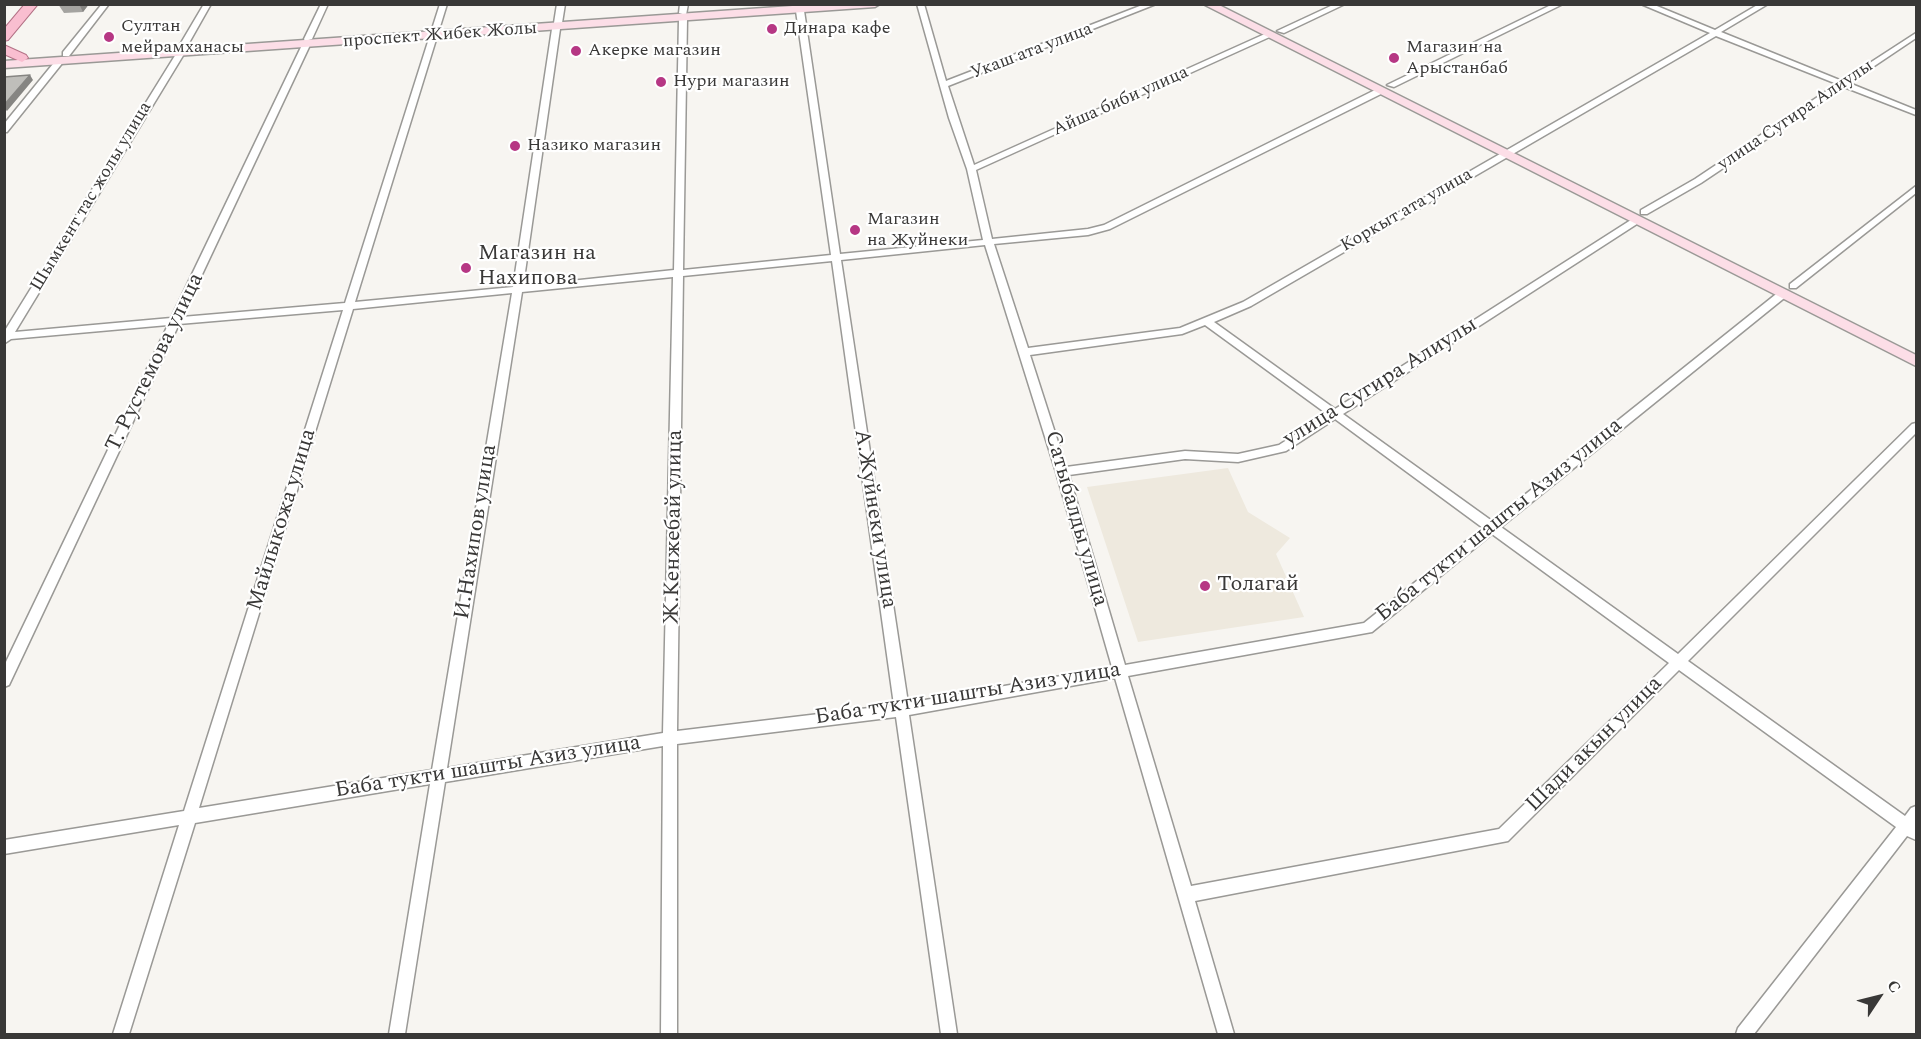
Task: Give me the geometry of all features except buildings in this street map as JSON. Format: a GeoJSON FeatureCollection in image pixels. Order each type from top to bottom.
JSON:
{"type":"FeatureCollection","features":[{"type":"Feature","properties":{"kind":"main road"},"geometry":{"type":"LineString","coordinates":[[4,25],[22,4]]}},
{"type":"Feature","properties":{"kind":"main road"},"geometry":{"type":"LineString","coordinates":[[5,38],[32,4]]}},
{"type":"Feature","properties":{"kind":"main road"},"geometry":{"type":"LineString","coordinates":[[4,49],[10,63]]}},
{"type":"Feature","properties":{"kind":"street"},"geometry":{"type":"LineString","coordinates":[[4,130],[106,4]]}},
{"type":"Feature","properties":{"kind":"street","name":"Шымкент тас жолы улица"},"geometry":{"type":"LineString","coordinates":[[6,337],[208,4]]}},
{"type":"Feature","properties":{"kind":"street","name":"Т. Рустемова улица"},"geometry":{"type":"LineString","coordinates":[[4,681],[325,4]]}},
{"type":"Feature","properties":{"kind":"street","name":"Майлыкожа улица"},"geometry":{"type":"LineString","coordinates":[[120,1035],[444,4]]}},
{"type":"Feature","properties":{"kind":"street","name":"И.Нахипов улица"},"geometry":{"type":"LineString","coordinates":[[397,1035],[535,180],[561,4]]}},
{"type":"Feature","properties":{"kind":"street","name":"проспект Жибек Жолы"},"geometry":{"type":"LineString","coordinates":[[10,63],[557,26],[683,12],[875,4]]}},
{"type":"Feature","properties":{"kind":"street","name":"Сатыбалды улица"},"geometry":{"type":"LineString","coordinates":[[920,4],[971,169],[988,241],[1062,472],[1226,1035]]}},
{"type":"Feature","properties":{"kind":"street","name":"Укаш ата улица"},"geometry":{"type":"LineString","coordinates":[[944,85],[1153,4]]}},
{"type":"Feature","properties":{"kind":"street"},"geometry":{"type":"LineString","coordinates":[[1208,4],[1276,34],[1789,290],[1917,361]]}},
{"type":"Feature","properties":{"kind":"street"},"geometry":{"type":"LineString","coordinates":[[1226,4],[1276,34]]}},
{"type":"Feature","properties":{"kind":"street","name":"Айша биби улица"},"geometry":{"type":"LineString","coordinates":[[971,169],[1342,4]]}},
{"type":"Feature","properties":{"kind":"street"},"geometry":{"type":"LineString","coordinates":[[6,337],[350,306],[1088,232],[1107,228],[1385,88],[1560,4]]}},
{"type":"Feature","properties":{"kind":"street"},"geometry":{"type":"LineString","coordinates":[[1644,4],[1917,112]]}},
{"type":"Feature","properties":{"kind":"street","name":"Коркыт ата улица"},"geometry":{"type":"LineString","coordinates":[[1025,352],[1182,331],[1247,304],[1765,4]]}},
{"type":"Feature","properties":{"kind":"street","name":"А.Жуйнеки улица"},"geometry":{"type":"LineString","coordinates":[[799,6],[949,1035]]}},
{"type":"Feature","properties":{"kind":"street","name":"Ж.Кенжебай улица"},"geometry":{"type":"LineString","coordinates":[[669,1035],[670,738],[683,12]]}},
{"type":"Feature","properties":{"kind":"street","name":"улица Сугира Алиулы"},"geometry":{"type":"LineString","coordinates":[[1062,472],[1185,456],[1238,458],[1282,448],[1698,181],[1917,35]]}},
{"type":"Feature","properties":{"kind":"street","name":"Баба тукти шашты Азиз улица"},"geometry":{"type":"LineString","coordinates":[[4,847],[670,738],[903,710],[1367,628],[1917,189]]}},
{"type":"Feature","properties":{"kind":"street"},"geometry":{"type":"LineString","coordinates":[[1789,290],[1917,347]]}},
{"type":"Feature","properties":{"kind":"street"},"geometry":{"type":"LineString","coordinates":[[1206,321],[1912,829]]}},
{"type":"Feature","properties":{"kind":"street","name":"Шади акын улица"},"geometry":{"type":"LineString","coordinates":[[1184,895],[1503,836],[1917,427]]}},
{"type":"Feature","properties":{"kind":"street"},"geometry":{"type":"LineString","coordinates":[[1744,1035],[1912,829],[1917,813]]}},
{"type":"Feature","properties":{"kind":"shaded area","name":"Толагай"},"geometry":{"type":"Polygon","coordinates":[[[1228,468],[1248,512],[1290,538],[1276,554],[1304,617],[1138,642],[1087,487],[1228,468]]]}},
{"type":"Feature","properties":{"kind":"place","name":"Динара кафе"},"geometry":{"type":"Point","coordinates":[772,29]}},
{"type":"Feature","properties":{"kind":"place","name":"Султан мейрамханасы"},"geometry":{"type":"Point","coordinates":[109,37]}},
{"type":"Feature","properties":{"kind":"place","name":"Акерке магазин"},"geometry":{"type":"Point","coordinates":[576,51]}},
{"type":"Feature","properties":{"kind":"place","name":"Магазин на Арыстанбаб"},"geometry":{"type":"Point","coordinates":[1394,58]}},
{"type":"Feature","properties":{"kind":"place","name":"Нури магазин"},"geometry":{"type":"Point","coordinates":[661,82]}},
{"type":"Feature","properties":{"kind":"place","name":"Назико магазин"},"geometry":{"type":"Point","coordinates":[515,146]}},
{"type":"Feature","properties":{"kind":"place","name":"Магазин на Жуйнеки"},"geometry":{"type":"Point","coordinates":[855,230]}},
{"type":"Feature","properties":{"kind":"place","name":"Магазин на Нахипова"},"geometry":{"type":"Point","coordinates":[466,268]}},
{"type":"Feature","properties":{"kind":"place","name":"Толагай"},"geometry":{"type":"Point","coordinates":[1205,586]}}]}
